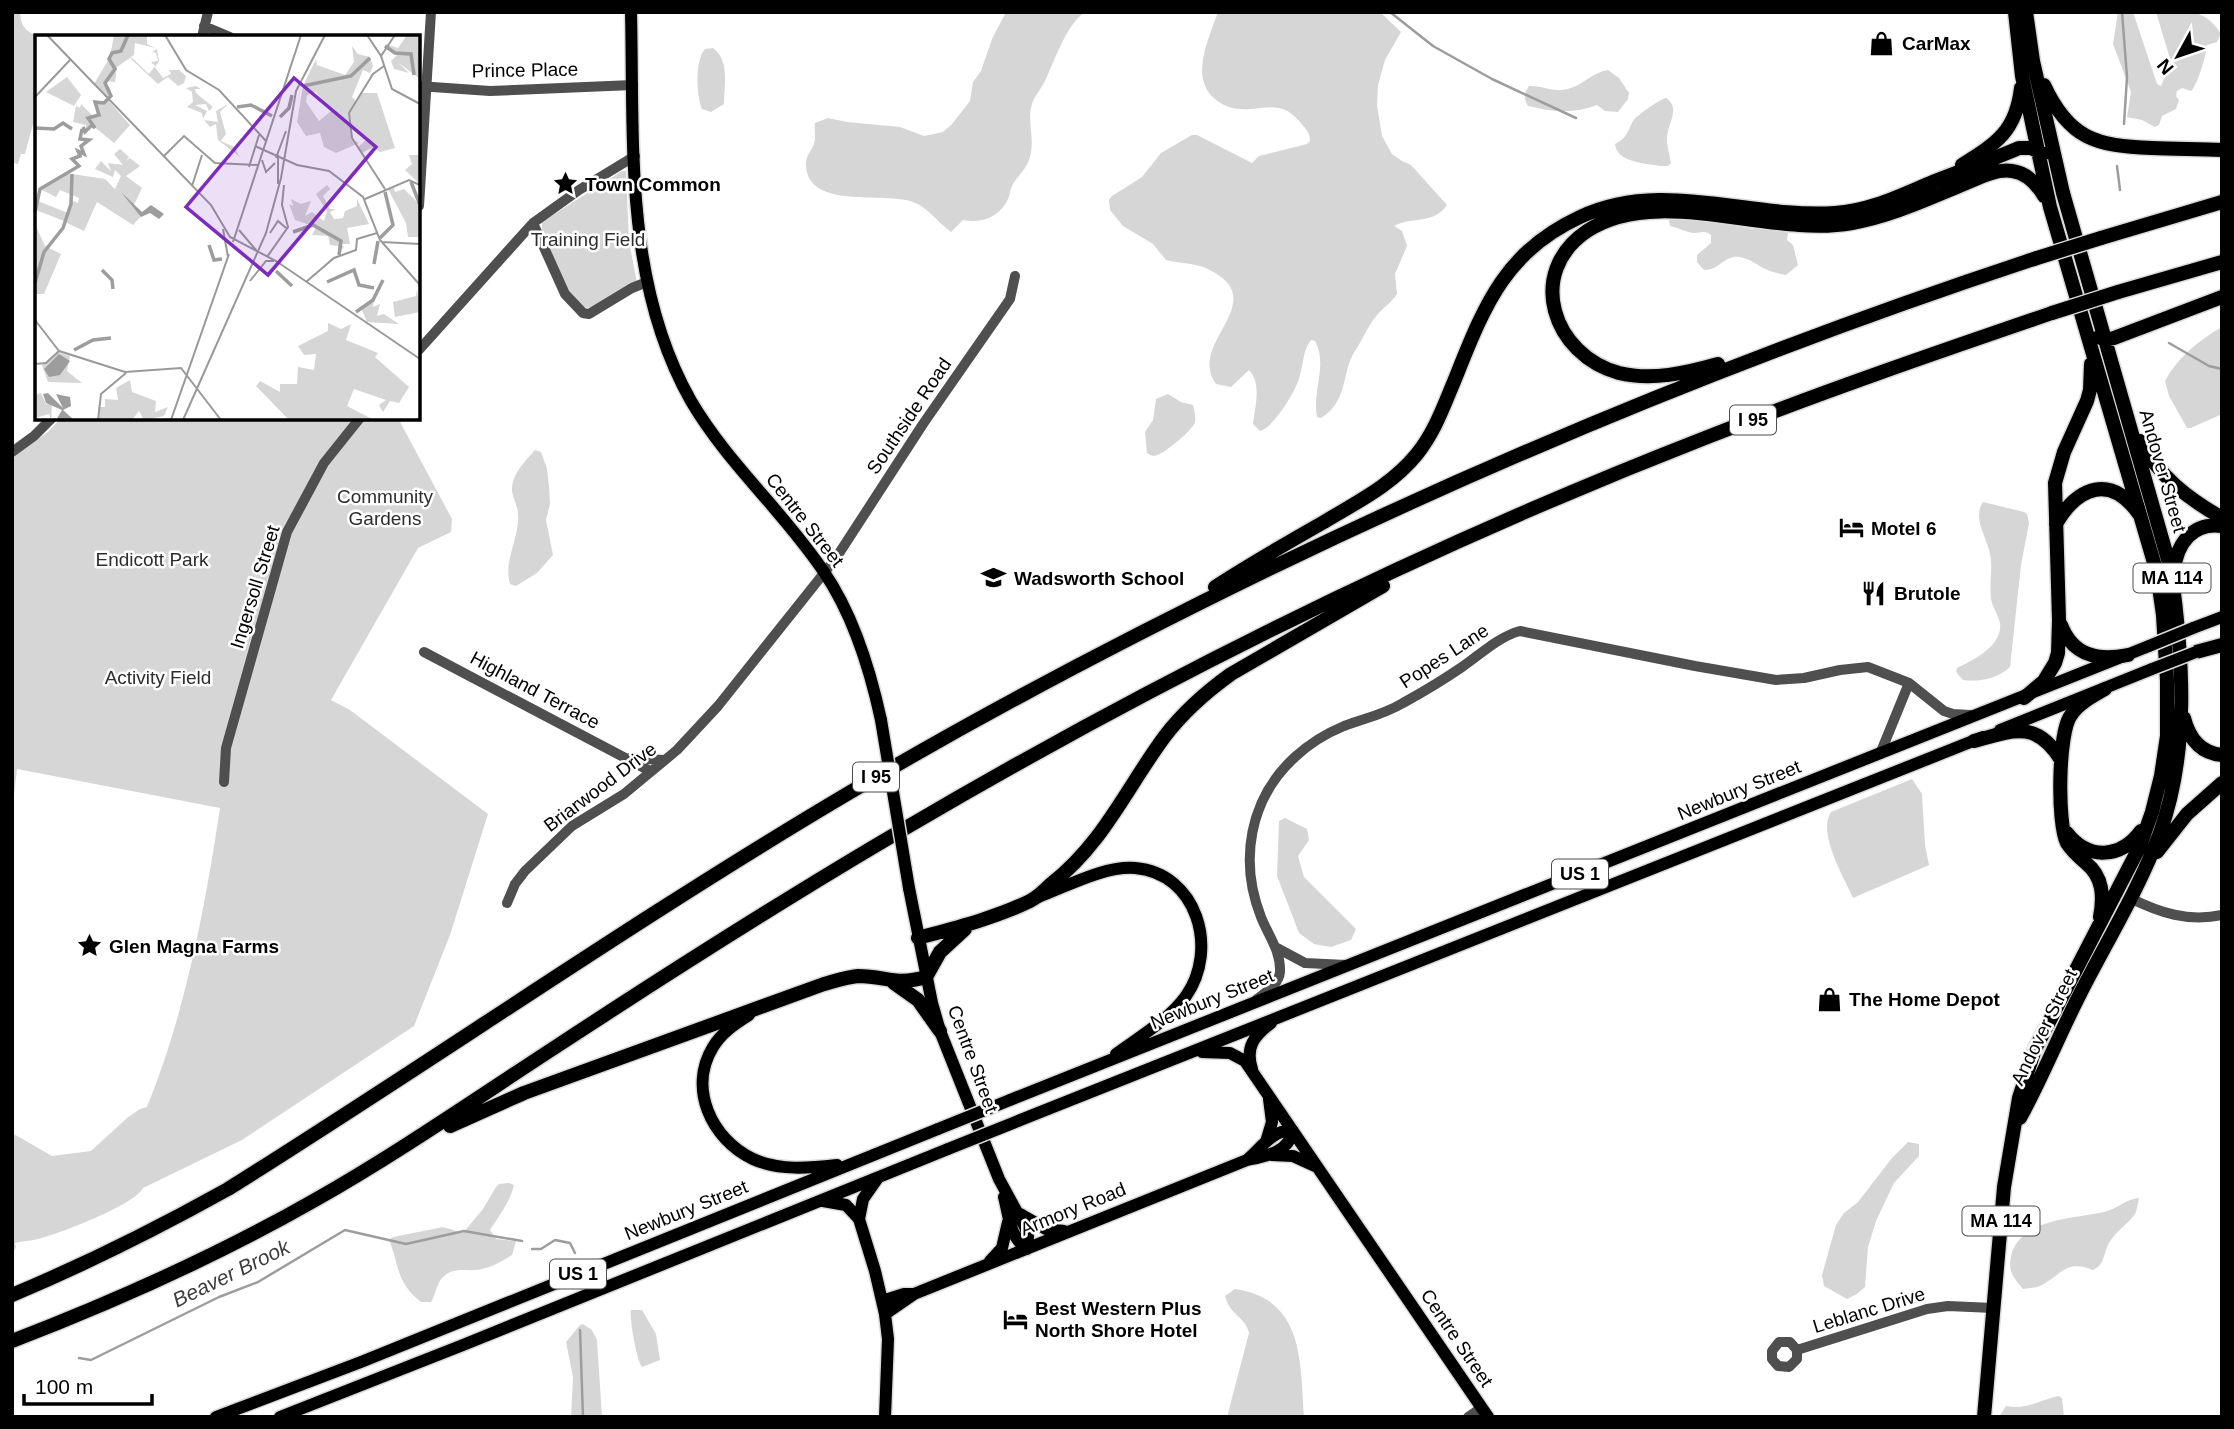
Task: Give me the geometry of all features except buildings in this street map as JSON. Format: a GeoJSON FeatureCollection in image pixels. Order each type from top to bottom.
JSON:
{"type":"FeatureCollection","features":[{"type":"Feature","properties":{"kind":"highway","name":"Andover Street"},"geometry":{"type":"LineString","coordinates":[[1984,1417],[2004,1187],[2019,1098],[2035,1049],[2140,846],[2152,812],[2166,746],[2167,681],[2161,593],[2144,522],[2050,207],[2022,76],[2015,12]]}},
{"type":"Feature","properties":{"kind":"highway","name":"Andover Street"},"geometry":{"type":"LineString","coordinates":[[2016,1126],[2160,832],[2170,799],[2182,709],[2174,592],[2166,550],[2058,175],[2033,61],[2026,12]]}},
{"type":"Feature","properties":{"kind":"highway"},"geometry":{"type":"LineString","coordinates":[[2033,61],[2057,111],[2085,137],[2119,147],[2222,150]]}},
{"type":"Feature","properties":{"kind":"highway"},"geometry":{"type":"LineString","coordinates":[[1937,180],[1996,143],[2004,134],[2018,106],[2022,76]]}},
{"type":"Feature","properties":{"kind":"highway"},"geometry":{"type":"LineString","coordinates":[[1170,617],[1257,561],[1376,491],[1406,466],[1428,439],[1437,422],[1476,326],[1494,290],[1533,246],[1563,226],[1614,205],[1654,199],[1791,213],[1839,213],[1883,203],[2019,148],[2036,150],[2044,155],[2058,175]]}},
{"type":"Feature","properties":{"kind":"highway"},"geometry":{"type":"LineString","coordinates":[[1787,346],[1664,376],[1617,372],[1585,356],[1567,339],[1561,329],[1553,296],[1557,269],[1573,244],[1584,233],[1610,219],[1640,212],[1672,212],[1813,227],[1848,224],[1897,211],[2004,170],[2015,171],[2034,183],[2050,207]]}},
{"type":"Feature","properties":{"kind":"highway","name":"I 95"},"geometry":{"type":"LineString","coordinates":[[12,1295],[118,1247],[228,1189],[831,803],[1068,669],[1170,617],[1461,479],[1666,392],[2036,258],[2222,202]]}},
{"type":"Feature","properties":{"kind":"highway","name":"I 95"},"geometry":{"type":"LineString","coordinates":[[12,1341],[109,1303],[227,1247],[311,1202],[808,886],[1000,772],[1261,635],[1460,541],[1700,440],[1842,386],[2052,313],[2222,262]]}},
{"type":"Feature","properties":{"kind":"highway"},"geometry":{"type":"LineString","coordinates":[[2080,312],[2093,332],[2105,340],[2222,297]]}},
{"type":"Feature","properties":{"kind":"highway"},"geometry":{"type":"LineString","coordinates":[[2024,698],[2044,681],[2055,663],[2059,620],[2054,494],[2057,473],[2090,390],[2088,339]]}},
{"type":"Feature","properties":{"kind":"highway"},"geometry":{"type":"LineString","coordinates":[[2124,407],[2141,444],[2166,478],[2222,519]]}},
{"type":"Feature","properties":{"kind":"highway"},"geometry":{"type":"LineString","coordinates":[[2056,524],[2065,509],[2078,496],[2099,490],[2119,494],[2133,506],[2144,522]]}},
{"type":"Feature","properties":{"kind":"highway"},"geometry":{"type":"LineString","coordinates":[[2174,592],[2175,560],[2182,542],[2200,528],[2222,526]]}},
{"type":"Feature","properties":{"kind":"highway"},"geometry":{"type":"LineString","coordinates":[[918,938],[971,923],[1032,900],[1084,856],[1166,735],[1211,688],[1460,541]]}},
{"type":"Feature","properties":{"kind":"highway"},"geometry":{"type":"LineString","coordinates":[[2059,620],[2071,643],[2086,655],[2106,658],[2128,654]]}},
{"type":"Feature","properties":{"kind":"highway"},"geometry":{"type":"LineString","coordinates":[[2196,652],[2222,643]]}},
{"type":"Feature","properties":{"kind":"highway"},"geometry":{"type":"LineString","coordinates":[[2095,936],[2102,903],[2101,885],[2094,870],[2068,844],[2063,827],[2061,760],[2066,723],[2086,700],[2105,689]]}},
{"type":"Feature","properties":{"kind":"highway"},"geometry":{"type":"LineString","coordinates":[[2182,709],[2188,734],[2195,743],[2204,750],[2222,755]]}},
{"type":"Feature","properties":{"kind":"highway"},"geometry":{"type":"LineString","coordinates":[[1974,741],[2008,732],[2033,732],[2049,742],[2061,760]]}},
{"type":"Feature","properties":{"kind":"highway"},"geometry":{"type":"LineString","coordinates":[[2142,873],[2187,814],[2222,783]]}},
{"type":"Feature","properties":{"kind":"highway"},"geometry":{"type":"LineString","coordinates":[[2063,827],[2070,837],[2086,849],[2108,853],[2126,848],[2141,831],[2152,812]]}},
{"type":"Feature","properties":{"kind":"highway"},"geometry":{"type":"LineString","coordinates":[[393,1152],[524,1093],[843,979],[868,977],[893,982],[926,977],[940,952],[971,923]]}},
{"type":"Feature","properties":{"kind":"highway"},"geometry":{"type":"LineString","coordinates":[[893,982],[918,1000],[940,1031]]}},
{"type":"Feature","properties":{"kind":"main road","name":"Centre Street"},"geometry":{"type":"LineString","coordinates":[[631,12],[638,226],[647,282],[666,345],[702,419],[836,590],[862,649],[881,720],[918,938],[940,1031],[1014,1218],[1028,1236],[1027,1249]]}},
{"type":"Feature","properties":{"kind":"main road","name":"Newbury Street"},"geometry":{"type":"LineString","coordinates":[[216,1417],[383,1353],[2222,617]]}},
{"type":"Feature","properties":{"kind":"main road","name":"US 1"},"geometry":{"type":"LineString","coordinates":[[280,1417],[2196,652]]}},
{"type":"Feature","properties":{"kind":"main road"},"geometry":{"type":"LineString","coordinates":[[1032,900],[1103,873],[1134,868],[1159,873],[1171,881],[1188,899],[1198,918],[1203,940],[1202,953],[1199,969],[1186,996],[1156,1024],[1103,1064]]}},
{"type":"Feature","properties":{"kind":"main road"},"geometry":{"type":"LineString","coordinates":[[756,1010],[721,1037],[707,1059],[702,1088],[713,1123],[726,1140],[764,1163],[805,1168],[852,1164]]}},
{"type":"Feature","properties":{"kind":"main road"},"geometry":{"type":"LineString","coordinates":[[1253,1072],[1248,1053],[1253,1040],[1269,1025],[1290,1013]]}},
{"type":"Feature","properties":{"kind":"main road","name":"Centre Street"},"geometry":{"type":"LineString","coordinates":[[1186,1054],[1206,1051],[1230,1053],[1245,1061],[1485,1412]]}},
{"type":"Feature","properties":{"kind":"main road"},"geometry":{"type":"LineString","coordinates":[[1265,1090],[1272,1111],[1266,1142]]}},
{"type":"Feature","properties":{"kind":"main road"},"geometry":{"type":"LineString","coordinates":[[1272,1155],[1287,1143],[1293,1131]]}},
{"type":"Feature","properties":{"kind":"main road","name":"Armory Road"},"geometry":{"type":"LineString","coordinates":[[1247,1160],[1281,1132],[1293,1131]]}},
{"type":"Feature","properties":{"kind":"main road"},"geometry":{"type":"LineString","coordinates":[[1272,1155],[1304,1159],[1320,1171]]}},
{"type":"Feature","properties":{"kind":"main road","name":"Armory Road"},"geometry":{"type":"LineString","coordinates":[[884,1308],[909,1294],[1247,1160],[1272,1155]]}},
{"type":"Feature","properties":{"kind":"main road"},"geometry":{"type":"LineString","coordinates":[[859,1219],[863,1199],[879,1177]]}},
{"type":"Feature","properties":{"kind":"main road"},"geometry":{"type":"LineString","coordinates":[[819,1201],[846,1205],[859,1219],[875,1271],[884,1308],[888,1356],[885,1417]]}},
{"type":"Feature","properties":{"kind":"main road"},"geometry":{"type":"LineString","coordinates":[[985,1265],[1002,1248],[1014,1218],[1046,1229],[1072,1231]]}},
{"type":"Feature","properties":{"kind":"main road"},"geometry":{"type":"LineString","coordinates":[[875,1271],[890,1287],[909,1294]]}},
{"type":"Feature","properties":{"kind":"street"},"geometry":{"type":"LineString","coordinates":[[203,32],[208,12]]}},
{"type":"Feature","properties":{"kind":"street"},"geometry":{"type":"LineString","coordinates":[[420,166],[422,86],[431,12]]}},
{"type":"Feature","properties":{"kind":"street","name":"Prince Place"},"geometry":{"type":"LineString","coordinates":[[422,86],[500,91],[633,85]]}},
{"type":"Feature","properties":{"kind":"street"},"geometry":{"type":"LineString","coordinates":[[420,349],[533,223],[579,190],[635,156]]}},
{"type":"Feature","properties":{"kind":"street"},"geometry":{"type":"LineString","coordinates":[[533,223],[565,294],[583,313],[589,314],[647,282]]}},
{"type":"Feature","properties":{"kind":"street","name":"Southside Road"},"geometry":{"type":"LineString","coordinates":[[824,572],[1010,299],[1015,276]]}},
{"type":"Feature","properties":{"kind":"street"},"geometry":{"type":"LineString","coordinates":[[12,452],[50,420]]}},
{"type":"Feature","properties":{"kind":"street","name":"Ingersoll Street"},"geometry":{"type":"LineString","coordinates":[[224,782],[226,748],[288,533],[324,463],[358,420]]}},
{"type":"Feature","properties":{"kind":"street","name":"Briarwood Drive"},"geometry":{"type":"LineString","coordinates":[[508,903],[515,884],[525,871],[572,826],[624,794],[695,732],[824,572]]}},
{"type":"Feature","properties":{"kind":"street","name":"Popes Lane"},"geometry":{"type":"LineString","coordinates":[[1249,1005],[1276,982],[1280,974],[1276,948],[1256,904],[1250,872],[1252,828],[1267,792],[1294,757],[1307,747],[1338,729],[1381,716],[1401,705],[1464,666],[1507,635],[1520,631],[1754,678],[1776,680],[1804,678],[1860,666],[1880,670],[1909,683],[1944,711],[1962,715],[1984,713]]}},
{"type":"Feature","properties":{"kind":"street","name":"Highland Terrace"},"geometry":{"type":"LineString","coordinates":[[424,652],[570,731],[630,758],[664,760]]}},
{"type":"Feature","properties":{"kind":"street"},"geometry":{"type":"LineString","coordinates":[[1880,754],[1909,683]]}},
{"type":"Feature","properties":{"kind":"street","name":"Highland Terrace"},"geometry":{"type":"LineString","coordinates":[[630,758],[633,763],[650,771]]}},
{"type":"Feature","properties":{"kind":"street"},"geometry":{"type":"LineString","coordinates":[[2130,898],[2170,914],[2196,918],[2222,915]]}},
{"type":"Feature","properties":{"kind":"street"},"geometry":{"type":"LineString","coordinates":[[1276,948],[1305,963],[1350,965]]}},
{"type":"Feature","properties":{"kind":"street","name":"Leblanc Drive"},"geometry":{"type":"LineString","coordinates":[[1797,1350],[1927,1309],[1948,1306],[1993,1308]]}},
{"type":"Feature","properties":{"kind":"street"},"geometry":{"type":"LineString","coordinates":[[303,1417],[321,1401]]}},
{"type":"Feature","properties":{"kind":"street"},"geometry":{"type":"LineString","coordinates":[[1468,1417],[1485,1412]]}},
{"type":"Feature","properties":{"kind":"green space"},"geometry":{"type":"Polygon","coordinates":[[[12,12],[20,12],[24,28],[35,35],[35,116],[25,154],[21,154],[18,164],[14,163],[12,166],[12,12]]]}},
{"type":"Feature","properties":{"kind":"green space"},"geometry":{"type":"Polygon","coordinates":[[[1006,12],[1085,12],[1072,25],[1033,101],[1030,116],[1030,157],[1013,184],[1005,205],[995,215],[983,220],[963,220],[951,232],[924,208],[913,202],[833,194],[819,188],[809,179],[806,161],[815,142],[815,123],[828,118],[900,127],[924,136],[943,132],[970,101],[973,82],[981,71],[992,39],[1006,12]]]}},
{"type":"Feature","properties":{"kind":"green space"},"geometry":{"type":"Polygon","coordinates":[[[1218,12],[1380,12],[1401,32],[1385,60],[1378,85],[1377,105],[1382,136],[1392,154],[1411,165],[1447,205],[1429,218],[1394,226],[1402,231],[1407,246],[1395,274],[1397,294],[1368,327],[1351,359],[1340,395],[1330,411],[1321,418],[1317,417],[1320,359],[1315,341],[1311,340],[1297,384],[1277,416],[1260,431],[1253,424],[1257,388],[1249,370],[1231,387],[1216,384],[1210,368],[1212,352],[1232,307],[1233,293],[1224,279],[1203,267],[1166,260],[1153,244],[1123,226],[1110,210],[1109,200],[1112,196],[1142,177],[1161,153],[1192,135],[1197,135],[1252,163],[1259,156],[1310,141],[1305,128],[1283,109],[1232,108],[1219,102],[1207,90],[1203,80],[1203,57],[1218,12]]]}},
{"type":"Feature","properties":{"kind":"green space"},"geometry":{"type":"Polygon","coordinates":[[[2118,12],[2133,12],[2157,84],[2161,86],[2171,62],[2156,12],[2193,12],[2208,19],[2221,34],[2217,42],[2207,45],[2194,87],[2191,91],[2182,88],[2177,91],[2179,100],[2176,109],[2162,116],[2159,125],[2155,127],[2142,120],[2127,117],[2131,92],[2113,44],[2118,12]]]}},
{"type":"Feature","properties":{"kind":"green space"},"geometry":{"type":"Polygon","coordinates":[[[713,48],[722,59],[725,81],[724,104],[711,112],[702,109],[698,78],[702,54],[705,49],[713,48]]]}},
{"type":"Feature","properties":{"kind":"green space"},"geometry":{"type":"Polygon","coordinates":[[[1608,70],[1619,78],[1629,93],[1628,99],[1618,112],[1605,111],[1597,105],[1571,111],[1546,110],[1528,106],[1525,100],[1529,86],[1568,89],[1608,70]]]}},
{"type":"Feature","properties":{"kind":"green space"},"geometry":{"type":"Polygon","coordinates":[[[1666,98],[1673,107],[1667,135],[1671,163],[1661,166],[1626,159],[1615,144],[1624,137],[1639,115],[1666,98]]]}},
{"type":"Feature","properties":{"kind":"green space","name":"Training Field"},"geometry":{"type":"Polygon","coordinates":[[[626,171],[629,241],[637,283],[597,307],[582,308],[568,292],[542,232],[542,222],[626,171]]]}},
{"type":"Feature","properties":{"kind":"green space"},"geometry":{"type":"Polygon","coordinates":[[[1691,218],[1753,229],[1785,229],[1798,265],[1786,275],[1734,257],[1704,270],[1697,262],[1697,255],[1711,243],[1711,235],[1670,226],[1670,219],[1691,218]]]}},
{"type":"Feature","properties":{"kind":"green space"},"geometry":{"type":"Polygon","coordinates":[[[2222,327],[2222,414],[2187,428],[2169,396],[2165,381],[2189,350],[2222,327]]]}},
{"type":"Feature","properties":{"kind":"green space"},"geometry":{"type":"Polygon","coordinates":[[[1168,394],[1193,405],[1195,422],[1172,446],[1152,456],[1147,453],[1145,432],[1153,420],[1156,399],[1168,394]]]}},
{"type":"Feature","properties":{"kind":"green space","name":"Endicott Park"},"geometry":{"type":"Polygon","coordinates":[[[59,420],[399,420],[452,519],[451,532],[418,548],[331,700],[350,710],[488,814],[450,935],[414,1026],[242,1140],[143,1188],[126,1202],[95,1218],[48,1236],[15,1243],[12,1255],[12,1133],[52,1156],[91,1151],[127,1118],[147,1107],[183,998],[208,884],[220,808],[17,769],[12,812],[12,457],[48,432],[59,420]]]}},
{"type":"Feature","properties":{"kind":"green space"},"geometry":{"type":"Polygon","coordinates":[[[535,450],[541,452],[547,469],[550,504],[546,520],[553,555],[537,573],[516,586],[510,584],[508,575],[518,523],[512,487],[517,472],[535,450]]]}},
{"type":"Feature","properties":{"kind":"green space"},"geometry":{"type":"Polygon","coordinates":[[[1983,502],[2024,512],[2029,523],[2021,565],[2010,667],[1988,679],[1963,680],[1956,672],[1957,668],[1986,651],[1997,639],[2000,631],[2000,623],[1991,598],[1990,554],[1979,515],[1983,502]]]}},
{"type":"Feature","properties":{"kind":"green space"},"geometry":{"type":"Polygon","coordinates":[[[1912,779],[1922,794],[1929,865],[1853,898],[1829,843],[1827,831],[1831,812],[1912,779]]]}},
{"type":"Feature","properties":{"kind":"green space"},"geometry":{"type":"Polygon","coordinates":[[[1285,818],[1307,829],[1309,840],[1298,856],[1304,877],[1356,929],[1351,940],[1331,947],[1314,944],[1299,933],[1277,876],[1279,821],[1285,818]]]}},
{"type":"Feature","properties":{"kind":"green space"},"geometry":{"type":"Polygon","coordinates":[[[1908,1142],[1919,1144],[1919,1156],[1894,1183],[1876,1221],[1868,1247],[1865,1287],[1847,1299],[1824,1286],[1822,1275],[1836,1225],[1908,1142]]]}},
{"type":"Feature","properties":{"kind":"green space"},"geometry":{"type":"Polygon","coordinates":[[[509,1183],[514,1185],[510,1197],[490,1230],[496,1239],[516,1241],[512,1255],[485,1268],[447,1274],[441,1280],[431,1302],[421,1302],[402,1280],[389,1240],[443,1227],[463,1233],[483,1209],[496,1187],[509,1183]]]}},
{"type":"Feature","properties":{"kind":"green space"},"geometry":{"type":"Polygon","coordinates":[[[2139,1198],[2135,1214],[2112,1239],[2097,1268],[2093,1270],[2070,1267],[2040,1286],[2023,1289],[2014,1278],[2010,1266],[2011,1256],[2016,1243],[2025,1234],[2050,1222],[2104,1212],[2139,1198]]]}},
{"type":"Feature","properties":{"kind":"green space"},"geometry":{"type":"Polygon","coordinates":[[[1235,1289],[1258,1295],[1275,1306],[1287,1320],[1299,1355],[1304,1417],[1227,1417],[1249,1333],[1227,1303],[1225,1296],[1235,1289]]]}},
{"type":"Feature","properties":{"kind":"green space"},"geometry":{"type":"Polygon","coordinates":[[[631,1310],[642,1310],[656,1334],[660,1360],[642,1367],[634,1339],[631,1310]]]}},
{"type":"Feature","properties":{"kind":"green space"},"geometry":{"type":"Polygon","coordinates":[[[583,1324],[592,1330],[597,1340],[602,1417],[571,1417],[573,1377],[566,1342],[583,1324]]]}},
{"type":"Feature","properties":{"kind":"green space"},"geometry":{"type":"Polygon","coordinates":[[[2059,1396],[2062,1398],[2064,1417],[1999,1417],[2006,1406],[2027,1406],[2059,1396]]]}},
{"type":"Feature","properties":{"kind":"waterway"},"geometry":{"type":"LineString","coordinates":[[1390,12],[1433,46],[1492,79],[1576,118]]}},
{"type":"Feature","properties":{"kind":"waterway"},"geometry":{"type":"LineString","coordinates":[[2122,12],[2127,77],[2124,124]]}},
{"type":"Feature","properties":{"kind":"waterway"},"geometry":{"type":"LineString","coordinates":[[2117,166],[2120,190]]}},
{"type":"Feature","properties":{"kind":"waterway"},"geometry":{"type":"LineString","coordinates":[[2169,343],[2209,366],[2222,369]]}},
{"type":"Feature","properties":{"kind":"waterway","name":"Beaver Brook"},"geometry":{"type":"LineString","coordinates":[[79,1358],[91,1360],[219,1297],[258,1282],[345,1230],[406,1244],[464,1231],[522,1241]]}},
{"type":"Feature","properties":{"kind":"waterway","name":"Beaver Brook"},"geometry":{"type":"LineString","coordinates":[[532,1249],[541,1249],[555,1240],[570,1243],[575,1253]]}},
{"type":"Feature","properties":{"kind":"waterway","name":"Beaver Brook"},"geometry":{"type":"LineString","coordinates":[[580,1330],[583,1417]]}},
{"type":"Feature","properties":{"kind":"place","name":"CarMax"},"geometry":{"type":"Point","coordinates":[1882,43]}},
{"type":"Feature","properties":{"kind":"place","name":"Town Common"},"geometry":{"type":"Point","coordinates":[565,184]}},
{"type":"Feature","properties":{"kind":"place","name":"Motel 6"},"geometry":{"type":"Point","coordinates":[1851,528]}},
{"type":"Feature","properties":{"kind":"place","name":"Wadsworth School"},"geometry":{"type":"Point","coordinates":[994,578]}},
{"type":"Feature","properties":{"kind":"place","name":"Brutole"},"geometry":{"type":"Point","coordinates":[1874,593]}},
{"type":"Feature","properties":{"kind":"place","name":"Glen Magna Farms"},"geometry":{"type":"Point","coordinates":[89,946]}},
{"type":"Feature","properties":{"kind":"place","name":"The Home Depot"},"geometry":{"type":"Point","coordinates":[1829,999]}},
{"type":"Feature","properties":{"kind":"place","name":"Best Western Plus North Shore Hotel"},"geometry":{"type":"Point","coordinates":[1015,1319]}},
{"type":"Feature","properties":{"kind":"park label","name":"Community Gardens"},"geometry":{"type":"Point","coordinates":[385,507]}},
{"type":"Feature","properties":{"kind":"park label","name":"Activity Field"},"geometry":{"type":"Point","coordinates":[158,677]}}]}
